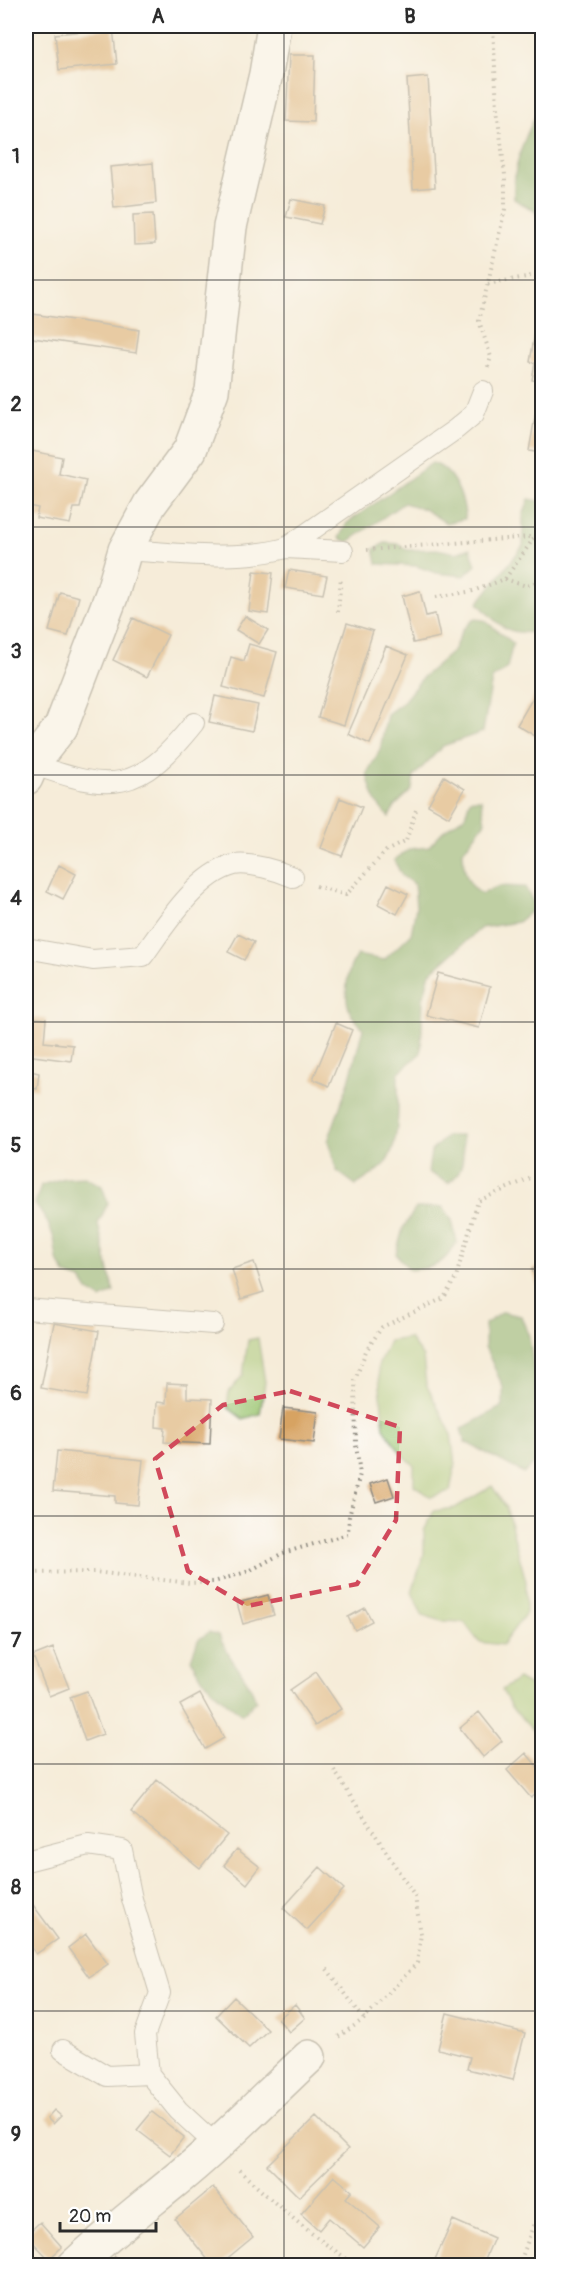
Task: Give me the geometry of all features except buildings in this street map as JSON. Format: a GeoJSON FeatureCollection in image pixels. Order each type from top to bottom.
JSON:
{"type":"FeatureCollection","features":[{"type":"Feature","properties":{"kind":"street"},"geometry":{"type":"LineString","coordinates":[[29,771],[61,727],[112,594],[125,550],[150,504],[190,450],[212,391],[230,227],[266,74],[274,26]]}},
{"type":"Feature","properties":{"kind":"street"},"geometry":{"type":"LineString","coordinates":[[74,2265],[124,2220],[170,2186],[309,2057]]}},
{"type":"Feature","properties":{"kind":"lane"},"geometry":{"type":"LineString","coordinates":[[125,550],[229,556],[266,554],[286,548],[456,429],[474,414],[483,390]]}},
{"type":"Feature","properties":{"kind":"lane"},"geometry":{"type":"LineString","coordinates":[[286,548],[343,551]]}},
{"type":"Feature","properties":{"kind":"lane"},"geometry":{"type":"LineString","coordinates":[[29,771],[92,782],[122,782],[156,765],[194,723]]}},
{"type":"Feature","properties":{"kind":"lane"},"geometry":{"type":"LineString","coordinates":[[26,948],[93,960],[143,956],[201,883],[234,865],[275,869],[293,877]]}},
{"type":"Feature","properties":{"kind":"lane"},"geometry":{"type":"LineString","coordinates":[[26,1309],[213,1324]]}},
{"type":"Feature","properties":{"kind":"lane"},"geometry":{"type":"LineString","coordinates":[[26,1861],[88,1845],[122,1850],[132,1899],[160,1994],[145,2034],[149,2074],[178,2110],[216,2145]]}},
{"type":"Feature","properties":{"kind":"lane"},"geometry":{"type":"LineString","coordinates":[[63,2050],[107,2076],[149,2074]]}},
{"type":"Feature","properties":{"kind":"path"},"geometry":{"type":"LineString","coordinates":[[483,390],[491,357],[479,321],[505,209],[505,176],[496,110],[493,26]]}},
{"type":"Feature","properties":{"kind":"path"},"geometry":{"type":"LineString","coordinates":[[488,284],[543,274]]}},
{"type":"Feature","properties":{"kind":"path"},"geometry":{"type":"LineString","coordinates":[[338,612],[343,551],[543,536]]}},
{"type":"Feature","properties":{"kind":"path"},"geometry":{"type":"LineString","coordinates":[[436,597],[473,591],[505,579],[534,537]]}},
{"type":"Feature","properties":{"kind":"path"},"geometry":{"type":"LineString","coordinates":[[505,579],[526,586],[543,580]]}},
{"type":"Feature","properties":{"kind":"path"},"geometry":{"type":"LineString","coordinates":[[293,877],[346,895],[386,851],[406,841],[417,807]]}},
{"type":"Feature","properties":{"kind":"path"},"geometry":{"type":"LineString","coordinates":[[26,1573],[94,1572],[189,1583],[214,1582],[249,1571],[283,1553],[348,1534],[349,1517],[360,1474],[356,1445],[355,1380],[366,1351],[382,1327],[444,1298],[456,1277],[478,1201],[543,1173]]}},
{"type":"Feature","properties":{"kind":"path"},"geometry":{"type":"LineString","coordinates":[[309,2057],[364,2019],[417,1963],[421,1934],[415,1897],[334,1770]]}},
{"type":"Feature","properties":{"kind":"path"},"geometry":{"type":"LineString","coordinates":[[327,1969],[364,2019]]}},
{"type":"Feature","properties":{"kind":"path"},"geometry":{"type":"LineString","coordinates":[[216,2145],[280,2209],[356,2265]]}},
{"type":"Feature","properties":{"kind":"path"},"geometry":{"type":"LineString","coordinates":[[519,2265],[533,2226],[543,2214]]}},
{"type":"Feature","properties":{"kind":"highlighted area"},"geometry":{"type":"Polygon","coordinates":[[[290,1391],[400,1427],[396,1520],[357,1584],[247,1606],[188,1571],[155,1459],[223,1405],[290,1391]]]}},
{"type":"Feature","properties":{"kind":"green space"},"geometry":{"type":"Polygon","coordinates":[[[539,109],[542,109],[542,223],[535,211],[514,199],[515,175],[520,152],[539,109]]]}},
{"type":"Feature","properties":{"kind":"green space"},"geometry":{"type":"Polygon","coordinates":[[[432,463],[446,471],[452,478],[463,503],[465,519],[446,523],[424,509],[404,503],[348,542],[339,538],[347,523],[432,463]]]}},
{"type":"Feature","properties":{"kind":"green space"},"geometry":{"type":"Polygon","coordinates":[[[529,499],[540,501],[542,504],[542,631],[521,633],[499,624],[478,603],[523,546],[523,516],[529,499]]]}},
{"type":"Feature","properties":{"kind":"green space"},"geometry":{"type":"Polygon","coordinates":[[[385,543],[399,544],[407,550],[437,549],[456,553],[470,548],[476,565],[464,576],[436,573],[416,566],[377,564],[374,549],[385,543]]]}},
{"type":"Feature","properties":{"kind":"green space"},"geometry":{"type":"Polygon","coordinates":[[[474,619],[484,620],[513,643],[507,668],[492,679],[483,732],[443,746],[414,776],[412,790],[395,806],[389,817],[374,797],[367,773],[380,750],[387,714],[402,703],[424,676],[453,651],[463,629],[474,619]]]}},
{"type":"Feature","properties":{"kind":"green space"},"geometry":{"type":"Polygon","coordinates":[[[470,799],[481,799],[485,822],[463,851],[465,870],[472,885],[481,894],[499,886],[525,887],[536,907],[518,922],[481,928],[430,973],[423,999],[421,1053],[398,1073],[397,1124],[392,1150],[380,1169],[356,1185],[337,1171],[328,1141],[349,1081],[363,1029],[352,1016],[347,1000],[350,968],[357,955],[384,960],[411,934],[416,907],[414,884],[402,876],[394,860],[410,849],[428,847],[443,831],[465,816],[470,799]]]}},
{"type":"Feature","properties":{"kind":"green space"},"geometry":{"type":"Polygon","coordinates":[[[447,1136],[462,1136],[463,1149],[458,1174],[448,1183],[428,1172],[431,1151],[447,1136]]]}},
{"type":"Feature","properties":{"kind":"green space"},"geometry":{"type":"Polygon","coordinates":[[[85,1177],[102,1186],[108,1203],[98,1224],[114,1292],[101,1299],[88,1291],[81,1280],[66,1275],[57,1260],[54,1238],[47,1221],[35,1204],[41,1185],[64,1178],[85,1177]]]}},
{"type":"Feature","properties":{"kind":"green space"},"geometry":{"type":"Polygon","coordinates":[[[443,1207],[452,1220],[457,1242],[438,1264],[410,1270],[396,1254],[403,1228],[416,1208],[443,1207]]]}},
{"type":"Feature","properties":{"kind":"green space"},"geometry":{"type":"Polygon","coordinates":[[[503,1312],[521,1316],[529,1336],[542,1429],[542,1457],[524,1473],[465,1442],[461,1429],[503,1406],[503,1387],[485,1347],[485,1324],[503,1312]]]}},
{"type":"Feature","properties":{"kind":"green space"},"geometry":{"type":"Polygon","coordinates":[[[258,1338],[265,1382],[260,1414],[243,1419],[227,1407],[229,1392],[243,1375],[248,1340],[258,1338]]]}},
{"type":"Feature","properties":{"kind":"green space"},"geometry":{"type":"Polygon","coordinates":[[[409,1338],[423,1357],[426,1384],[451,1433],[455,1466],[450,1491],[431,1497],[414,1485],[414,1465],[401,1453],[384,1428],[378,1366],[389,1341],[409,1338]]]}},
{"type":"Feature","properties":{"kind":"green space"},"geometry":{"type":"Polygon","coordinates":[[[492,1486],[506,1507],[526,1581],[526,1613],[502,1645],[479,1642],[464,1622],[442,1621],[422,1615],[412,1592],[424,1554],[424,1531],[434,1511],[455,1508],[492,1486]]]}},
{"type":"Feature","properties":{"kind":"green space"},"geometry":{"type":"Polygon","coordinates":[[[209,1632],[219,1635],[227,1652],[253,1692],[256,1701],[242,1714],[212,1690],[191,1659],[198,1640],[209,1632]]]}},
{"type":"Feature","properties":{"kind":"green space"},"geometry":{"type":"Polygon","coordinates":[[[518,1679],[542,1693],[542,1740],[511,1707],[502,1690],[518,1679]]]}}]}
